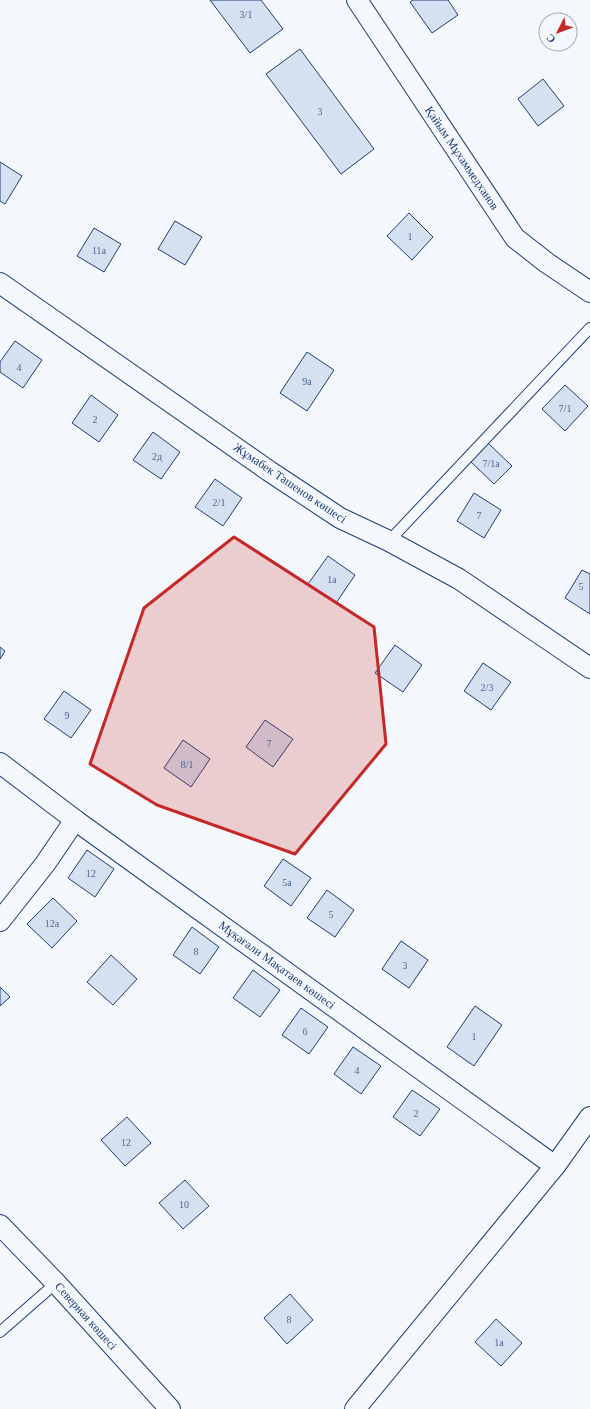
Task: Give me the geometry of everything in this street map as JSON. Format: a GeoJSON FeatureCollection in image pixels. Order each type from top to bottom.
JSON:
{"type":"FeatureCollection","features":[{"type":"Feature","properties":{"kind":"street","name":"Қайым Мұхаммедханов"},"geometry":{"type":"LineString","coordinates":[[362,2],[515,238],[547,263],[590,292]]}},
{"type":"Feature","properties":{"kind":"street","name":"Жұмабек Ташенов көшесі"},"geometry":{"type":"LineString","coordinates":[[0,282],[340,518],[389,541],[459,579],[590,668]]}},
{"type":"Feature","properties":{"kind":"street","name":"Мұқағали Мақатаев көшесі"},"geometry":{"type":"LineString","coordinates":[[0,763],[75,820],[555,1166]]}},
{"type":"Feature","properties":{"kind":"street"},"geometry":{"type":"LineString","coordinates":[[0,921],[45,864],[75,820]]}},
{"type":"Feature","properties":{"kind":"street"},"geometry":{"type":"LineString","coordinates":[[355,1409],[555,1166],[590,1117]]}},
{"type":"Feature","properties":{"kind":"street","name":"Северная көшесі"},"geometry":{"type":"LineString","coordinates":[[0,1225],[56,1283],[170,1409]]}},
{"type":"Feature","properties":{"kind":"lane"},"geometry":{"type":"LineString","coordinates":[[389,541],[590,328]]}},
{"type":"Feature","properties":{"kind":"lane"},"geometry":{"type":"LineString","coordinates":[[0,1332],[56,1283]]}},
{"type":"Feature","properties":{"kind":"highlighted area"},"geometry":{"type":"Polygon","coordinates":[[[234,537],[374,627],[386,744],[295,854],[157,805],[90,764],[144,608],[234,537]]]}},
{"type":"Feature","properties":{"kind":"building"},"geometry":{"type":"Polygon","coordinates":[[[210,0],[261,0],[283,29],[250,53],[210,0]]]}},
{"type":"Feature","properties":{"kind":"building"},"geometry":{"type":"Polygon","coordinates":[[[413,0],[448,0],[458,15],[432,33],[410,2],[413,0]]]}},
{"type":"Feature","properties":{"kind":"building"},"geometry":{"type":"Polygon","coordinates":[[[300,49],[374,149],[341,174],[266,74],[300,49]]]}},
{"type":"Feature","properties":{"kind":"building"},"geometry":{"type":"Polygon","coordinates":[[[543,79],[564,106],[538,126],[518,99],[543,79]]]}},
{"type":"Feature","properties":{"kind":"building"},"geometry":{"type":"Polygon","coordinates":[[[0,162],[22,176],[5,204],[0,201],[0,162]]]}},
{"type":"Feature","properties":{"kind":"building"},"geometry":{"type":"Polygon","coordinates":[[[409,213],[433,237],[412,260],[387,236],[409,213]]]}},
{"type":"Feature","properties":{"kind":"building"},"geometry":{"type":"Polygon","coordinates":[[[175,221],[202,237],[185,265],[158,249],[175,221]]]}},
{"type":"Feature","properties":{"kind":"building"},"geometry":{"type":"Polygon","coordinates":[[[94,228],[121,244],[104,272],[77,256],[94,228]]]}},
{"type":"Feature","properties":{"kind":"building"},"geometry":{"type":"Polygon","coordinates":[[[15,341],[42,360],[23,388],[0,372],[0,362],[15,341]]]}},
{"type":"Feature","properties":{"kind":"building"},"geometry":{"type":"Polygon","coordinates":[[[307,352],[334,370],[307,411],[280,393],[307,352]]]}},
{"type":"Feature","properties":{"kind":"building"},"geometry":{"type":"Polygon","coordinates":[[[565,385],[588,406],[565,431],[542,409],[565,385]]]}},
{"type":"Feature","properties":{"kind":"building"},"geometry":{"type":"Polygon","coordinates":[[[91,395],[118,415],[99,442],[72,423],[91,395]]]}},
{"type":"Feature","properties":{"kind":"building"},"geometry":{"type":"Polygon","coordinates":[[[153,432],[180,452],[161,479],[133,460],[153,432]]]}},
{"type":"Feature","properties":{"kind":"building"},"geometry":{"type":"Polygon","coordinates":[[[487,442],[512,466],[494,484],[469,460],[487,442]]]}},
{"type":"Feature","properties":{"kind":"building"},"geometry":{"type":"Polygon","coordinates":[[[215,479],[242,498],[223,526],[195,507],[215,479]]]}},
{"type":"Feature","properties":{"kind":"building"},"geometry":{"type":"Polygon","coordinates":[[[474,493],[501,510],[484,538],[457,521],[474,493]]]}},
{"type":"Feature","properties":{"kind":"building"},"geometry":{"type":"Polygon","coordinates":[[[328,556],[355,575],[336,603],[308,584],[328,556]]]}},
{"type":"Feature","properties":{"kind":"building"},"geometry":{"type":"Polygon","coordinates":[[[582,570],[590,574],[590,614],[565,598],[582,570]]]}},
{"type":"Feature","properties":{"kind":"building"},"geometry":{"type":"Polygon","coordinates":[[[395,645],[422,665],[403,692],[375,673],[395,645]]]}},
{"type":"Feature","properties":{"kind":"building"},"geometry":{"type":"Polygon","coordinates":[[[0,647],[5,651],[0,659],[0,647]]]}},
{"type":"Feature","properties":{"kind":"building"},"geometry":{"type":"Polygon","coordinates":[[[483,663],[511,682],[491,710],[464,691],[483,663]]]}},
{"type":"Feature","properties":{"kind":"building"},"geometry":{"type":"Polygon","coordinates":[[[64,691],[91,710],[71,738],[44,719],[64,691]]]}},
{"type":"Feature","properties":{"kind":"building"},"geometry":{"type":"Polygon","coordinates":[[[265,720],[293,739],[273,767],[246,747],[265,720]]]}},
{"type":"Feature","properties":{"kind":"building"},"geometry":{"type":"Polygon","coordinates":[[[183,740],[210,759],[191,787],[164,768],[183,740]]]}},
{"type":"Feature","properties":{"kind":"building"},"geometry":{"type":"Polygon","coordinates":[[[87,850],[114,869],[95,897],[68,878],[87,850]]]}},
{"type":"Feature","properties":{"kind":"building"},"geometry":{"type":"Polygon","coordinates":[[[283,859],[311,878],[291,906],[264,886],[283,859]]]}},
{"type":"Feature","properties":{"kind":"building"},"geometry":{"type":"Polygon","coordinates":[[[327,890],[354,910],[335,937],[307,918],[327,890]]]}},
{"type":"Feature","properties":{"kind":"building"},"geometry":{"type":"Polygon","coordinates":[[[53,898],[77,921],[52,948],[27,924],[53,898]]]}},
{"type":"Feature","properties":{"kind":"building"},"geometry":{"type":"Polygon","coordinates":[[[192,927],[219,947],[200,974],[173,955],[192,927]]]}},
{"type":"Feature","properties":{"kind":"building"},"geometry":{"type":"Polygon","coordinates":[[[401,941],[428,960],[409,988],[382,969],[401,941]]]}},
{"type":"Feature","properties":{"kind":"building"},"geometry":{"type":"Polygon","coordinates":[[[111,955],[137,979],[113,1005],[87,982],[111,955]]]}},
{"type":"Feature","properties":{"kind":"building"},"geometry":{"type":"Polygon","coordinates":[[[253,970],[280,990],[260,1017],[233,998],[253,970]]]}},
{"type":"Feature","properties":{"kind":"building"},"geometry":{"type":"Polygon","coordinates":[[[0,987],[10,997],[0,1006],[0,987]]]}},
{"type":"Feature","properties":{"kind":"building"},"geometry":{"type":"Polygon","coordinates":[[[475,1006],[502,1025],[474,1066],[447,1047],[475,1006]]]}},
{"type":"Feature","properties":{"kind":"building"},"geometry":{"type":"Polygon","coordinates":[[[301,1008],[328,1027],[309,1054],[282,1035],[301,1008]]]}},
{"type":"Feature","properties":{"kind":"building"},"geometry":{"type":"Polygon","coordinates":[[[353,1047],[381,1066],[361,1094],[334,1074],[353,1047]]]}},
{"type":"Feature","properties":{"kind":"building"},"geometry":{"type":"Polygon","coordinates":[[[412,1090],[440,1109],[420,1136],[393,1117],[412,1090]]]}},
{"type":"Feature","properties":{"kind":"building"},"geometry":{"type":"Polygon","coordinates":[[[127,1117],[151,1143],[125,1166],[101,1140],[127,1117]]]}},
{"type":"Feature","properties":{"kind":"building"},"geometry":{"type":"Polygon","coordinates":[[[185,1180],[209,1206],[183,1229],[159,1203],[185,1180]]]}},
{"type":"Feature","properties":{"kind":"building"},"geometry":{"type":"Polygon","coordinates":[[[290,1294],[313,1320],[287,1344],[264,1318],[290,1294]]]}},
{"type":"Feature","properties":{"kind":"building"},"geometry":{"type":"Polygon","coordinates":[[[496,1319],[522,1343],[501,1366],[475,1342],[496,1319]]]}}]}
